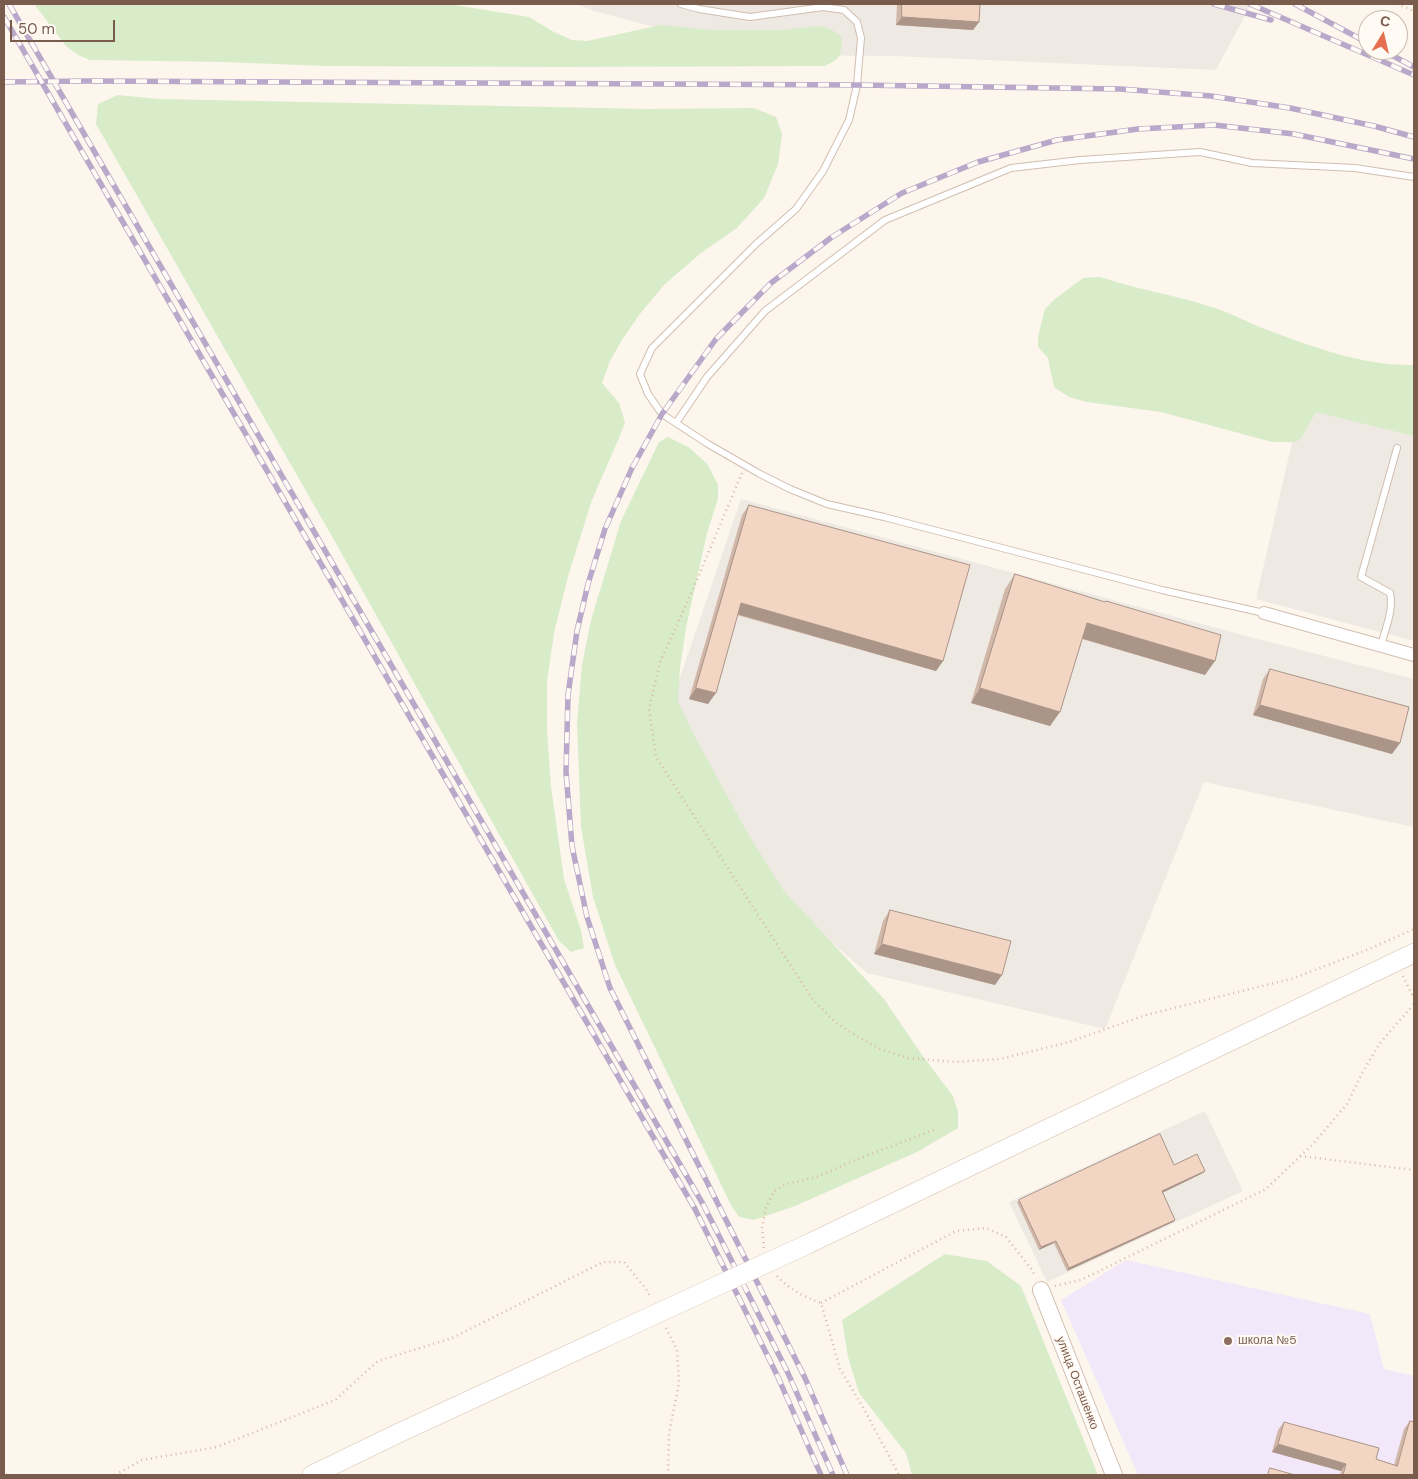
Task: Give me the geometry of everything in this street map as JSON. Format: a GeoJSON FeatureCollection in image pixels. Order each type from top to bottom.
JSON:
{"type":"FeatureCollection","features":[{"type":"Feature","properties":{"kind":"main road"},"geometry":{"type":"LineString","coordinates":[[312,1475],[808,1244],[1414,953]]}},
{"type":"Feature","properties":{"kind":"street"},"geometry":{"type":"LineString","coordinates":[[1264,613],[1414,655]]}},
{"type":"Feature","properties":{"kind":"street","name":"улица Осташенко"},"geometry":{"type":"LineString","coordinates":[[1041,1290],[1114,1475]]}},
{"type":"Feature","properties":{"kind":"lane"},"geometry":{"type":"LineString","coordinates":[[681,4],[699,9],[750,17],[823,7],[844,10],[857,22],[861,38],[857,85],[849,120],[823,171],[796,209],[756,244],[652,348],[640,374],[648,394],[662,414],[745,465],[790,489],[827,504],[884,517],[1162,590],[1264,613]]}},
{"type":"Feature","properties":{"kind":"lane"},"geometry":{"type":"LineString","coordinates":[[676,423],[707,376],[772,305],[884,220],[1010,168],[1080,160],[1200,152],[1252,163],[1355,168],[1414,177]]}},
{"type":"Feature","properties":{"kind":"lane"},"geometry":{"type":"LineString","coordinates":[[1381,646],[1391,607],[1390,593],[1361,577],[1397,448]]}},
{"type":"Feature","properties":{"kind":"path"},"geometry":{"type":"LineString","coordinates":[[1397,4],[1414,11]]}},
{"type":"Feature","properties":{"kind":"path"},"geometry":{"type":"LineString","coordinates":[[745,465],[691,594],[660,662],[649,709],[656,757],[803,985],[835,1022],[880,1049],[908,1058],[955,1062],[1000,1059],[1069,1042],[1146,1015],[1294,978],[1369,949],[1414,929]]}},
{"type":"Feature","properties":{"kind":"path"},"geometry":{"type":"LineString","coordinates":[[1396,961],[1414,999]]}},
{"type":"Feature","properties":{"kind":"path"},"geometry":{"type":"LineString","coordinates":[[775,1274],[803,1297],[821,1303],[956,1231],[986,1228],[1006,1237],[1032,1270],[1041,1290],[1080,1280],[1266,1189],[1313,1144],[1347,1104],[1380,1043],[1414,1004]]}},
{"type":"Feature","properties":{"kind":"path"},"geometry":{"type":"LineString","coordinates":[[764,1248],[762,1227],[766,1208],[774,1191],[786,1184],[818,1178],[855,1160],[934,1130]]}},
{"type":"Feature","properties":{"kind":"path"},"geometry":{"type":"LineString","coordinates":[[1300,1156],[1414,1170]]}},
{"type":"Feature","properties":{"kind":"path"},"geometry":{"type":"LineString","coordinates":[[115,1475],[142,1460],[217,1447],[335,1400],[378,1361],[452,1338],[603,1262],[624,1262],[646,1288],[655,1306]]}},
{"type":"Feature","properties":{"kind":"path"},"geometry":{"type":"LineString","coordinates":[[821,1303],[840,1369],[864,1409],[899,1475]]}},
{"type":"Feature","properties":{"kind":"path"},"geometry":{"type":"LineString","coordinates":[[664,1324],[677,1350],[679,1383],[669,1434],[668,1475]]}},
{"type":"Feature","properties":{"kind":"shaded area"},"geometry":{"type":"Polygon","coordinates":[[[577,4],[1251,4],[1216,70],[894,56],[759,55],[594,11],[577,4]]]}},
{"type":"Feature","properties":{"kind":"shaded area"},"geometry":{"type":"Polygon","coordinates":[[[1305,386],[1414,415],[1414,641],[1256,599],[1305,386]]]}},
{"type":"Feature","properties":{"kind":"shaded area"},"geometry":{"type":"Polygon","coordinates":[[[741,499],[1246,636],[1414,679],[1414,827],[1204,782],[1105,1029],[867,973],[762,882],[673,698],[741,499]]]}},
{"type":"Feature","properties":{"kind":"shaded area"},"geometry":{"type":"Polygon","coordinates":[[[1205,1111],[1243,1191],[1047,1282],[1009,1202],[1205,1111]]]}},
{"type":"Feature","properties":{"kind":"shaded area","name":"школа №5"},"geometry":{"type":"Polygon","coordinates":[[[1126,1260],[1370,1314],[1384,1369],[1414,1376],[1414,1475],[1138,1475],[1061,1300],[1126,1260]]]}},
{"type":"Feature","properties":{"kind":"green space"},"geometry":{"type":"Polygon","coordinates":[[[34,4],[448,4],[529,17],[572,40],[587,41],[661,25],[711,30],[780,30],[820,26],[832,30],[841,36],[842,47],[840,55],[834,61],[824,66],[327,66],[90,60],[78,55],[66,46],[34,4]]]}},
{"type":"Feature","properties":{"kind":"green space"},"geometry":{"type":"Polygon","coordinates":[[[118,95],[159,99],[648,109],[754,108],[776,117],[782,134],[778,164],[764,198],[737,228],[701,253],[664,285],[639,315],[622,340],[610,361],[602,383],[619,403],[625,422],[592,500],[569,573],[554,633],[547,682],[547,729],[551,786],[564,879],[581,930],[584,948],[571,952],[559,941],[334,540],[96,124],[98,104],[118,95]]]}},
{"type":"Feature","properties":{"kind":"green space"},"geometry":{"type":"Polygon","coordinates":[[[1100,277],[1218,309],[1267,330],[1339,354],[1376,362],[1414,365],[1414,436],[1316,412],[1302,437],[1296,442],[1272,442],[1161,412],[1087,402],[1069,397],[1054,387],[1048,358],[1038,347],[1038,336],[1045,309],[1055,299],[1083,278],[1100,277]]]}},
{"type":"Feature","properties":{"kind":"green space"},"geometry":{"type":"Polygon","coordinates":[[[668,437],[690,448],[708,465],[718,485],[718,499],[707,533],[686,628],[680,668],[678,701],[693,733],[747,832],[783,890],[884,999],[953,1096],[958,1112],[958,1128],[917,1152],[795,1206],[754,1220],[739,1217],[731,1205],[615,965],[593,897],[581,827],[577,723],[582,665],[591,620],[621,521],[659,442],[668,437]]]}},
{"type":"Feature","properties":{"kind":"green space"},"geometry":{"type":"Polygon","coordinates":[[[945,1254],[987,1261],[1021,1286],[1098,1475],[912,1475],[906,1453],[859,1393],[848,1357],[842,1320],[945,1254]]]}},
{"type":"Feature","properties":{"kind":"building"},"geometry":{"type":"Polygon","coordinates":[[[902,4],[980,4],[979,22],[902,17],[902,4]]]}},
{"type":"Feature","properties":{"kind":"building"},"geometry":{"type":"Polygon","coordinates":[[[749,505],[970,565],[943,661],[741,603],[716,693],[696,688],[749,505]]]}},
{"type":"Feature","properties":{"kind":"building"},"geometry":{"type":"Polygon","coordinates":[[[1015,574],[1221,635],[1215,661],[1087,623],[1060,712],[980,688],[1015,574]]]}},
{"type":"Feature","properties":{"kind":"building"},"geometry":{"type":"Polygon","coordinates":[[[1270,669],[1409,707],[1400,743],[1260,705],[1270,669]]]}},
{"type":"Feature","properties":{"kind":"building"},"geometry":{"type":"Polygon","coordinates":[[[890,910],[1011,941],[1002,975],[882,944],[890,910]]]}},
{"type":"Feature","properties":{"kind":"building"},"geometry":{"type":"Polygon","coordinates":[[[1160,1134],[1174,1165],[1197,1154],[1205,1171],[1162,1191],[1175,1220],[1069,1268],[1056,1241],[1041,1247],[1019,1200],[1160,1134]]]}},
{"type":"Feature","properties":{"kind":"building"},"geometry":{"type":"Polygon","coordinates":[[[1410,1421],[1414,1422],[1414,1475],[1343,1475],[1346,1464],[1278,1444],[1284,1422],[1379,1448],[1376,1459],[1397,1466],[1410,1421]]]}},
{"type":"Feature","properties":{"kind":"building"},"geometry":{"type":"Polygon","coordinates":[[[1270,1468],[1295,1475],[1268,1475],[1270,1468]]]}},
{"type":"Feature","properties":{"kind":"railway"},"geometry":{"type":"LineString","coordinates":[[9,4],[704,1206],[787,1371],[833,1475]]}},
{"type":"Feature","properties":{"kind":"railway"},"geometry":{"type":"LineString","coordinates":[[1214,4],[1271,20]]}},
{"type":"Feature","properties":{"kind":"railway"},"geometry":{"type":"LineString","coordinates":[[1250,4],[1414,75]]}},
{"type":"Feature","properties":{"kind":"railway"},"geometry":{"type":"LineString","coordinates":[[1295,4],[1358,38]]}},
{"type":"Feature","properties":{"kind":"railway"},"geometry":{"type":"LineString","coordinates":[[4,17],[695,1209],[777,1375],[821,1475]]}},
{"type":"Feature","properties":{"kind":"railway"},"geometry":{"type":"LineString","coordinates":[[1401,60],[1414,67]]}},
{"type":"Feature","properties":{"kind":"railway"},"geometry":{"type":"LineString","coordinates":[[4,82],[857,85],[1120,89],[1211,96],[1290,108],[1374,126],[1414,137]]}},
{"type":"Feature","properties":{"kind":"railway"},"geometry":{"type":"LineString","coordinates":[[847,1475],[805,1378],[610,988],[587,917],[572,846],[566,772],[568,695],[577,631],[588,584],[605,529],[632,468],[662,414],[716,339],[771,283],[832,237],[902,193],[978,162],[1057,140],[1138,129],[1214,125],[1294,134],[1414,159]]}},
{"type":"Feature","properties":{"kind":"place","name":"школа №5"},"geometry":{"type":"Point","coordinates":[1228,1341]}}]}
